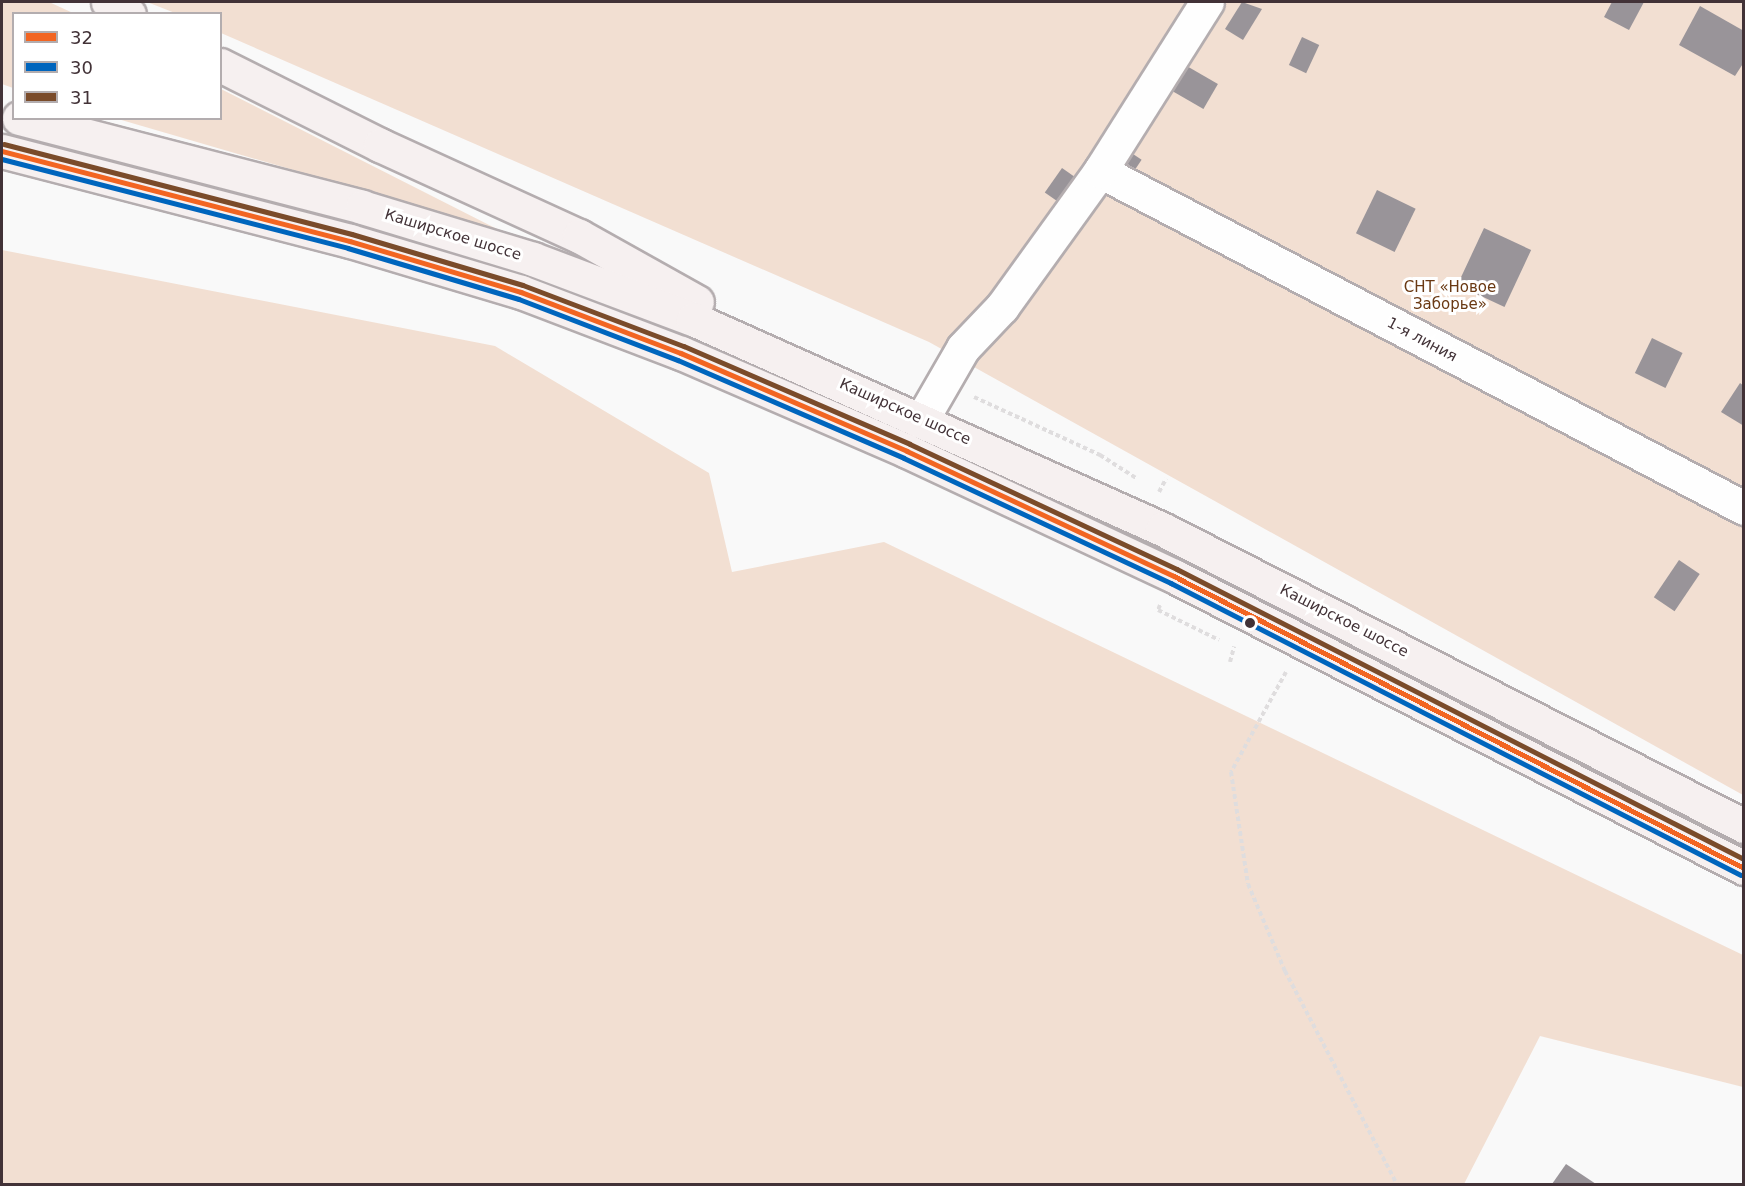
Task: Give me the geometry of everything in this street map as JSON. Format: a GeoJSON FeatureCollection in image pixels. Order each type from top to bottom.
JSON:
{"type":"FeatureCollection","features":[{"type":"Feature","properties":{"kind":"main road"},"geometry":{"type":"LineString","coordinates":[[108,2],[126,12]]}},
{"type":"Feature","properties":{"kind":"main road"},"geometry":{"type":"LineString","coordinates":[[222,66],[380,145],[579,236],[922,419]]}},
{"type":"Feature","properties":{"kind":"main road","name":"Каширское шоссе"},"geometry":{"type":"LineString","coordinates":[[27,120],[362,207],[533,259],[693,319],[922,419],[1201,548],[1743,826]]}},
{"type":"Feature","properties":{"kind":"main road"},"geometry":{"type":"LineString","coordinates":[[2,151],[351,241],[521,292],[681,353],[907,451],[1174,576],[1743,868]]}},
{"type":"Feature","properties":{"kind":"street"},"geometry":{"type":"LineString","coordinates":[[922,419],[943,377],[1002,307],[1100,171],[1207,2]]}},
{"type":"Feature","properties":{"kind":"street","name":"1-я линия"},"geometry":{"type":"LineString","coordinates":[[1100,171],[1743,508]]}},
{"type":"Feature","properties":{"kind":"path"},"geometry":{"type":"LineString","coordinates":[[943,377],[978,400],[1100,455],[1139,480]]}},
{"type":"Feature","properties":{"kind":"path"},"geometry":{"type":"LineString","coordinates":[[1149,487],[1159,493]]}},
{"type":"Feature","properties":{"kind":"path"},"geometry":{"type":"LineString","coordinates":[[1276,668],[1286,672],[1231,772],[1248,885],[1285,971],[1397,1185]]}},
{"type":"Feature","properties":{"kind":"green space"},"geometry":{"type":"Polygon","coordinates":[[[2,2],[49,2],[71,12],[12,12],[12,88],[2,84],[2,2]]]}},
{"type":"Feature","properties":{"kind":"green space","name":"СНТ «Новое Заборье»"},"geometry":{"type":"Polygon","coordinates":[[[147,2],[1743,2],[1743,795],[929,342],[222,33],[222,12],[172,12],[147,2]]]}},
{"type":"Feature","properties":{"kind":"green space"},"geometry":{"type":"Polygon","coordinates":[[[222,90],[499,230],[121,120],[222,120],[222,90]]]}},
{"type":"Feature","properties":{"kind":"green space"},"geometry":{"type":"Polygon","coordinates":[[[2,250],[495,346],[709,473],[732,572],[884,542],[1743,955],[1743,1087],[1540,1036],[1464,1184],[2,1184],[2,250]]]}},
{"type":"Feature","properties":{"kind":"building"},"geometry":{"type":"Polygon","coordinates":[[[1242,2],[1262,9],[1243,40],[1225,29],[1242,2]]]}},
{"type":"Feature","properties":{"kind":"building"},"geometry":{"type":"Polygon","coordinates":[[[1612,2],[1644,2],[1629,30],[1604,17],[1612,2]]]}},
{"type":"Feature","properties":{"kind":"building"},"geometry":{"type":"Polygon","coordinates":[[[1700,6],[1744,31],[1744,62],[1735,76],[1679,45],[1700,6]]]}},
{"type":"Feature","properties":{"kind":"building"},"geometry":{"type":"Polygon","coordinates":[[[1302,37],[1319,45],[1306,73],[1289,65],[1302,37]]]}},
{"type":"Feature","properties":{"kind":"building"},"geometry":{"type":"Polygon","coordinates":[[[1185,65],[1218,84],[1203,109],[1170,90],[1185,65]]]}},
{"type":"Feature","properties":{"kind":"building"},"geometry":{"type":"Polygon","coordinates":[[[1130,152],[1142,160],[1130,176],[1119,169],[1130,152]]]}},
{"type":"Feature","properties":{"kind":"building"},"geometry":{"type":"Polygon","coordinates":[[[1062,168],[1079,180],[1062,205],[1045,193],[1062,168]]]}},
{"type":"Feature","properties":{"kind":"building"},"geometry":{"type":"Polygon","coordinates":[[[1377,190],[1416,209],[1395,252],[1356,233],[1377,190]]]}},
{"type":"Feature","properties":{"kind":"building"},"geometry":{"type":"Polygon","coordinates":[[[1484,228],[1531,250],[1505,307],[1457,285],[1484,228]]]}},
{"type":"Feature","properties":{"kind":"building"},"geometry":{"type":"Polygon","coordinates":[[[1652,338],[1683,353],[1665,388],[1635,373],[1652,338]]]}},
{"type":"Feature","properties":{"kind":"building"},"geometry":{"type":"Polygon","coordinates":[[[1740,383],[1744,386],[1744,426],[1721,412],[1740,383]]]}},
{"type":"Feature","properties":{"kind":"building"},"geometry":{"type":"Polygon","coordinates":[[[1679,560],[1700,574],[1675,611],[1654,597],[1679,560]]]}},
{"type":"Feature","properties":{"kind":"building"},"geometry":{"type":"Polygon","coordinates":[[[1566,1164],[1596,1184],[1552,1184],[1566,1164]]]}},
{"type":"Feature","properties":{"kind":"transit line","name":"31"},"geometry":{"type":"LineString","coordinates":[[4,144],[352,234],[523,285],[684,346],[910,444],[1177,569],[1744,859]]}},
{"type":"Feature","properties":{"kind":"transit line","name":"32"},"geometry":{"type":"LineString","coordinates":[[2,151],[350,241],[521,292],[681,353],[907,451],[1174,576],[1744,868]]}},
{"type":"Feature","properties":{"kind":"transit line","name":"30"},"geometry":{"type":"LineString","coordinates":[[2,159],[348,248],[519,299],[678,360],[904,458],[1171,583],[1741,875]]}}]}
